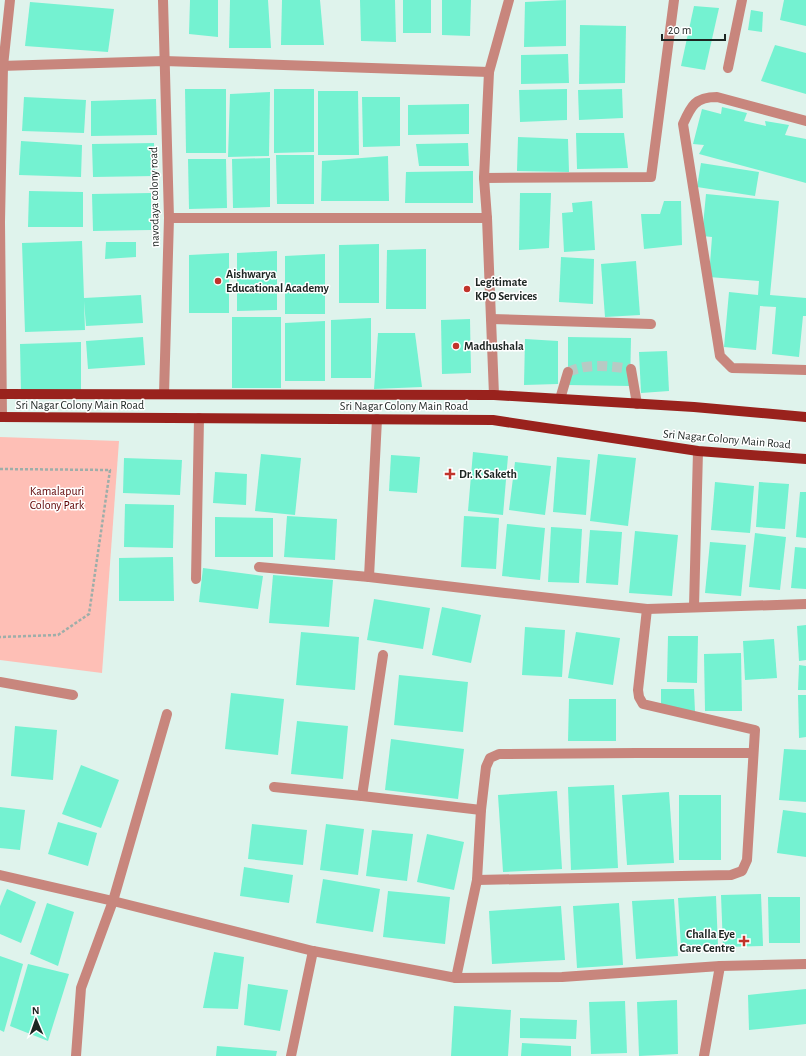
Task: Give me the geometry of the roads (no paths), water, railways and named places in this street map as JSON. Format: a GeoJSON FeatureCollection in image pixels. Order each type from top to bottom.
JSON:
{"type":"FeatureCollection","features":[{"type":"Feature","properties":{"kind":"main road","name":"Sri Nagar Colony Main Road"},"geometry":{"type":"LineString","coordinates":[[0,394],[494,395],[694,407],[806,417]]}},
{"type":"Feature","properties":{"kind":"main road","name":"Sri Nagar Colony Main Road"},"geometry":{"type":"LineString","coordinates":[[1,418],[493,420],[698,451],[806,459]]}},
{"type":"Feature","properties":{"kind":"street"},"geometry":{"type":"LineString","coordinates":[[1,418],[1,66],[10,0]]}},
{"type":"Feature","properties":{"kind":"street","name":"navodaya colony road"},"geometry":{"type":"LineString","coordinates":[[163,0],[169,218],[164,394]]}},
{"type":"Feature","properties":{"kind":"street"},"geometry":{"type":"LineString","coordinates":[[494,395],[484,178],[489,72],[509,0]]}},
{"type":"Feature","properties":{"kind":"street"},"geometry":{"type":"LineString","coordinates":[[484,178],[651,177],[674,0]]}},
{"type":"Feature","properties":{"kind":"street"},"geometry":{"type":"LineString","coordinates":[[728,68],[742,0]]}},
{"type":"Feature","properties":{"kind":"street"},"geometry":{"type":"LineString","coordinates":[[1,66],[164,61],[489,72]]}},
{"type":"Feature","properties":{"kind":"street"},"geometry":{"type":"LineString","coordinates":[[806,121],[717,97],[706,97],[691,108],[683,124],[720,356],[732,368],[806,370]]}},
{"type":"Feature","properties":{"kind":"street"},"geometry":{"type":"LineString","coordinates":[[169,218],[487,218]]}},
{"type":"Feature","properties":{"kind":"street"},"geometry":{"type":"LineString","coordinates":[[491,319],[651,324]]}},
{"type":"Feature","properties":{"kind":"street"},"geometry":{"type":"LineString","coordinates":[[631,369],[637,404]]}},
{"type":"Feature","properties":{"kind":"street"},"geometry":{"type":"LineString","coordinates":[[560,399],[568,372]]}},
{"type":"Feature","properties":{"kind":"street"},"geometry":{"type":"LineString","coordinates":[[196,578],[199,418]]}},
{"type":"Feature","properties":{"kind":"street"},"geometry":{"type":"LineString","coordinates":[[369,577],[377,419]]}},
{"type":"Feature","properties":{"kind":"street"},"geometry":{"type":"LineString","coordinates":[[694,607],[698,451]]}},
{"type":"Feature","properties":{"kind":"street"},"geometry":{"type":"LineString","coordinates":[[259,567],[369,577],[647,608],[806,604]]}},
{"type":"Feature","properties":{"kind":"street"},"geometry":{"type":"LineString","coordinates":[[477,880],[731,875],[742,871],[747,860],[754,730],[643,704],[639,697],[638,690],[647,608]]}},
{"type":"Feature","properties":{"kind":"street"},"geometry":{"type":"LineString","coordinates":[[362,796],[383,655]]}},
{"type":"Feature","properties":{"kind":"street"},"geometry":{"type":"LineString","coordinates":[[0,682],[73,695]]}},
{"type":"Feature","properties":{"kind":"street"},"geometry":{"type":"LineString","coordinates":[[76,1056],[81,988],[113,901],[167,714]]}},
{"type":"Feature","properties":{"kind":"street"},"geometry":{"type":"LineString","coordinates":[[456,978],[477,880],[481,810],[486,767],[490,758],[499,754],[753,754]]}},
{"type":"Feature","properties":{"kind":"street"},"geometry":{"type":"LineString","coordinates":[[274,787],[481,810]]}},
{"type":"Feature","properties":{"kind":"street"},"geometry":{"type":"LineString","coordinates":[[0,875],[113,901],[313,951],[456,978],[562,977],[720,966],[806,964]]}},
{"type":"Feature","properties":{"kind":"street"},"geometry":{"type":"LineString","coordinates":[[291,1056],[313,951]]}},
{"type":"Feature","properties":{"kind":"street"},"geometry":{"type":"LineString","coordinates":[[704,1056],[720,966]]}},
{"type":"Feature","properties":{"kind":"tunnel"},"geometry":{"type":"LineString","coordinates":[[568,372],[591,366],[631,369]]}},
{"type":"Feature","properties":{"kind":"place","name":"Aishwarya Educational Academy"},"geometry":{"type":"Point","coordinates":[218,281]}},
{"type":"Feature","properties":{"kind":"place","name":"Legitimate KPO Services"},"geometry":{"type":"Point","coordinates":[467,289]}},
{"type":"Feature","properties":{"kind":"place","name":"Madhushala"},"geometry":{"type":"Point","coordinates":[456,346]}},
{"type":"Feature","properties":{"kind":"place","name":"Dr. K Saketh"},"geometry":{"type":"Point","coordinates":[450,474]}},
{"type":"Feature","properties":{"kind":"place","name":"Challa Eye Care Centre"},"geometry":{"type":"Point","coordinates":[744,941]}},
{"type":"Feature","properties":{"kind":"park label","name":"Kamalapuri Colony Park"},"geometry":{"type":"Point","coordinates":[57,498]}}]}
